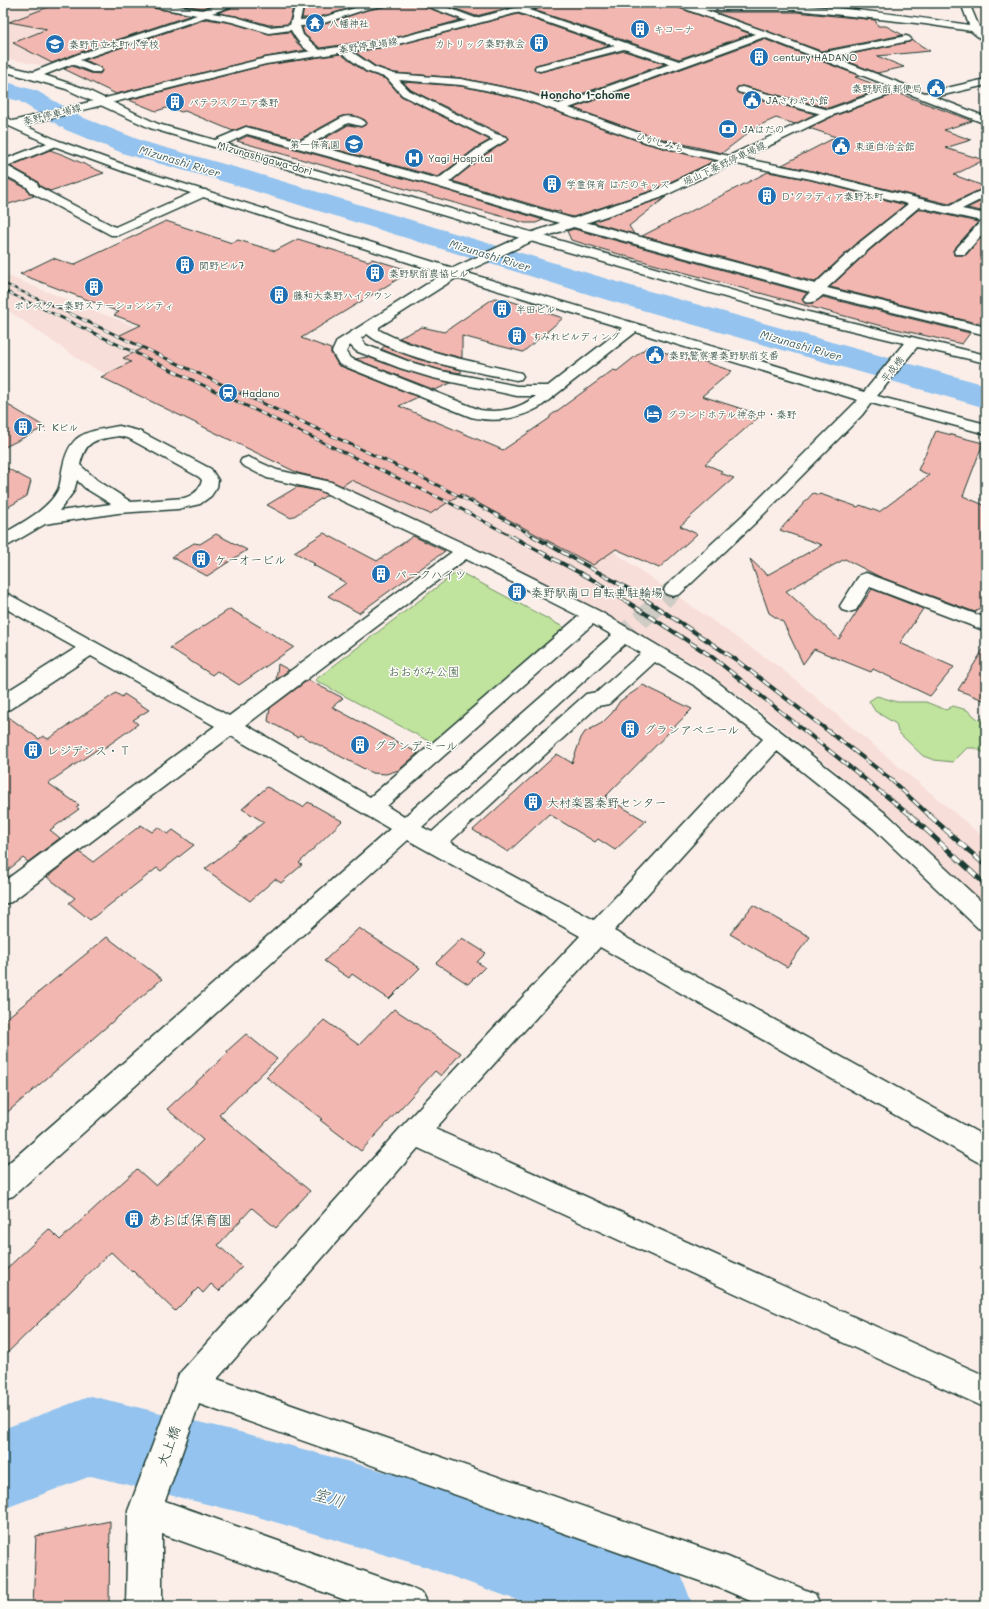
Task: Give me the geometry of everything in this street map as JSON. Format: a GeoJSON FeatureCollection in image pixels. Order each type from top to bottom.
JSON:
{"type":"FeatureCollection","features":[{"type":"Feature","properties":{"kind":"street"},"geometry":{"type":"LineString","coordinates":[[148,3],[233,19],[270,30],[318,22],[365,7],[385,3]]}},
{"type":"Feature","properties":{"kind":"street"},"geometry":{"type":"LineString","coordinates":[[35,75],[71,60],[202,16],[203,13],[233,3]]}},
{"type":"Feature","properties":{"kind":"street"},"geometry":{"type":"LineString","coordinates":[[300,3],[295,25],[299,38],[317,52]]}},
{"type":"Feature","properties":{"kind":"street"},"geometry":{"type":"LineString","coordinates":[[427,3],[475,21]]}},
{"type":"Feature","properties":{"kind":"street","name":"秦野停車場線"},"geometry":{"type":"LineString","coordinates":[[10,123],[266,61],[317,52],[398,41],[544,3]]}},
{"type":"Feature","properties":{"kind":"street"},"geometry":{"type":"LineString","coordinates":[[677,3],[764,34],[986,121]]}},
{"type":"Feature","properties":{"kind":"street"},"geometry":{"type":"LineString","coordinates":[[859,3],[869,14]]}},
{"type":"Feature","properties":{"kind":"street"},"geometry":{"type":"LineString","coordinates":[[965,3],[975,30],[986,39]]}},
{"type":"Feature","properties":{"kind":"street"},"geometry":{"type":"LineString","coordinates":[[694,9],[705,7],[788,5],[925,21],[986,31]]}},
{"type":"Feature","properties":{"kind":"street"},"geometry":{"type":"LineString","coordinates":[[520,10],[678,64]]}},
{"type":"Feature","properties":{"kind":"street"},"geometry":{"type":"LineString","coordinates":[[562,107],[764,34]]}},
{"type":"Feature","properties":{"kind":"street"},"geometry":{"type":"LineString","coordinates":[[820,56],[906,39]]}},
{"type":"Feature","properties":{"kind":"street"},"geometry":{"type":"LineString","coordinates":[[540,68],[624,46]]}},
{"type":"Feature","properties":{"kind":"street","name":"ひがしみち"},"geometry":{"type":"LineString","coordinates":[[342,49],[370,69],[393,77],[461,82],[521,94],[562,107],[649,140],[692,152],[812,176],[917,203],[986,218]]}},
{"type":"Feature","properties":{"kind":"street"},"geometry":{"type":"LineString","coordinates":[[71,60],[96,70]]}},
{"type":"Feature","properties":{"kind":"street","name":"Mizunashigawa-dori"},"geometry":{"type":"LineString","coordinates":[[3,68],[35,75],[69,86],[97,103],[154,126],[527,239],[910,346],[986,359]]}},
{"type":"Feature","properties":{"kind":"street"},"geometry":{"type":"LineString","coordinates":[[461,82],[482,75]]}},
{"type":"Feature","properties":{"kind":"street"},"geometry":{"type":"LineString","coordinates":[[393,77],[392,79],[406,93],[467,125],[502,139],[481,151],[440,183]]}},
{"type":"Feature","properties":{"kind":"street"},"geometry":{"type":"LineString","coordinates":[[924,96],[986,82]]}},
{"type":"Feature","properties":{"kind":"street","name":"堀山下秦野停車場線"},"geometry":{"type":"LineString","coordinates":[[632,328],[534,404],[520,412],[493,416],[477,414],[344,361],[339,352],[342,344],[459,271],[527,239],[570,222],[634,203],[829,113],[901,87]]}},
{"type":"Feature","properties":{"kind":"street"},"geometry":{"type":"LineString","coordinates":[[742,90],[829,113]]}},
{"type":"Feature","properties":{"kind":"street"},"geometry":{"type":"LineString","coordinates":[[301,145],[347,120],[360,123]]}},
{"type":"Feature","properties":{"kind":"street","name":"秦野停車場線"},"geometry":{"type":"LineString","coordinates":[[10,123],[55,143],[129,170],[459,271],[632,328],[873,393],[986,429]]}},
{"type":"Feature","properties":{"kind":"street"},"geometry":{"type":"LineString","coordinates":[[216,144],[246,130],[440,183],[570,222],[900,312],[986,330]]}},
{"type":"Feature","properties":{"kind":"street"},"geometry":{"type":"LineString","coordinates":[[3,164],[55,143]]}},
{"type":"Feature","properties":{"kind":"street"},"geometry":{"type":"LineString","coordinates":[[3,169],[32,185],[34,189],[115,232],[202,193]]}},
{"type":"Feature","properties":{"kind":"street"},"geometry":{"type":"LineString","coordinates":[[952,210],[986,192]]}},
{"type":"Feature","properties":{"kind":"street"},"geometry":{"type":"LineString","coordinates":[[796,313],[820,290],[820,287],[864,246],[917,203]]}},
{"type":"Feature","properties":{"kind":"street"},"geometry":{"type":"LineString","coordinates":[[980,248],[963,248],[986,222]]}},
{"type":"Feature","properties":{"kind":"street"},"geometry":{"type":"LineString","coordinates":[[371,325],[373,332],[379,336],[404,347],[442,358],[521,377],[565,379]]}},
{"type":"Feature","properties":{"kind":"street"},"geometry":{"type":"LineString","coordinates":[[353,337],[356,344],[361,348],[422,371],[517,391],[550,391]]}},
{"type":"Feature","properties":{"kind":"street","name":"平成橋"},"geometry":{"type":"LineString","coordinates":[[673,590],[749,519],[873,393],[910,346]]}},
{"type":"Feature","properties":{"kind":"street"},"geometry":{"type":"LineString","coordinates":[[3,541],[40,519],[66,491],[75,451],[82,442],[93,436],[119,430],[133,434],[205,473],[210,480],[210,486],[205,493],[194,500],[180,503],[128,507],[40,519]]}},
{"type":"Feature","properties":{"kind":"street"},"geometry":{"type":"LineString","coordinates":[[248,462],[274,474],[325,486],[465,551],[592,615],[704,682],[881,822],[986,921]]}},
{"type":"Feature","properties":{"kind":"street"},"geometry":{"type":"LineString","coordinates":[[72,466],[91,484],[128,507]]}},
{"type":"Feature","properties":{"kind":"street"},"geometry":{"type":"LineString","coordinates":[[3,894],[465,551]]}},
{"type":"Feature","properties":{"kind":"street"},"geometry":{"type":"LineString","coordinates":[[849,606],[866,580],[986,625]]}},
{"type":"Feature","properties":{"kind":"street"},"geometry":{"type":"LineString","coordinates":[[3,599],[231,726],[406,828],[986,1152]]}},
{"type":"Feature","properties":{"kind":"street"},"geometry":{"type":"LineString","coordinates":[[372,807],[592,615]]}},
{"type":"Feature","properties":{"kind":"street"},"geometry":{"type":"LineString","coordinates":[[3,1186],[618,640]]}},
{"type":"Feature","properties":{"kind":"street"},"geometry":{"type":"LineString","coordinates":[[3,704],[90,648]]}},
{"type":"Feature","properties":{"kind":"street"},"geometry":{"type":"LineString","coordinates":[[434,843],[593,698],[602,698],[654,652]]}},
{"type":"Feature","properties":{"kind":"street"},"geometry":{"type":"LineString","coordinates":[[776,738],[414,1133],[188,1392],[728,1574],[803,1606]]}},
{"type":"Feature","properties":{"kind":"street"},"geometry":{"type":"LineString","coordinates":[[414,1133],[986,1392]]}},
{"type":"Feature","properties":{"kind":"street","name":"大上橋"},"geometry":{"type":"LineString","coordinates":[[148,1503],[188,1392]]}},
{"type":"Feature","properties":{"kind":"street"},"geometry":{"type":"LineString","coordinates":[[144,1606],[148,1503],[411,1606]]}},
{"type":"Feature","properties":{"kind":"shaded area","name":"秦野市立本町小学校"},"geometry":{"type":"Polygon","coordinates":[[[3,3],[76,3],[174,21],[48,66],[44,66],[3,58],[3,3]]]}},
{"type":"Feature","properties":{"kind":"shaded area"},"geometry":{"type":"Polygon","coordinates":[[[3,274],[169,340],[534,496],[782,669],[986,839],[986,906],[896,819],[755,707],[702,668],[591,606],[454,538],[327,480],[87,365],[3,307],[3,274]]]}},
{"type":"Feature","properties":{"kind":"green space","name":"おおがみ公園"},"geometry":{"type":"Polygon","coordinates":[[[458,571],[565,628],[432,743],[315,680],[458,571]]]}},
{"type":"Feature","properties":{"kind":"green space"},"geometry":{"type":"Polygon","coordinates":[[[877,696],[897,702],[926,702],[946,710],[953,706],[967,710],[979,720],[986,717],[986,754],[975,748],[967,748],[953,762],[934,760],[923,756],[898,732],[896,724],[875,711],[869,701],[877,696]]]}},
{"type":"Feature","properties":{"kind":"building","name":"秦野市立本町小学校"},"geometry":{"type":"Polygon","coordinates":[[[59,3],[143,3],[148,7],[191,15],[52,63],[13,43],[47,29],[9,22],[59,3]]]}},
{"type":"Feature","properties":{"kind":"building"},"geometry":{"type":"Polygon","coordinates":[[[171,3],[219,3],[202,8],[171,3]]]}},
{"type":"Feature","properties":{"kind":"building"},"geometry":{"type":"Polygon","coordinates":[[[238,3],[294,3],[289,24],[269,25],[236,16],[218,13],[236,6],[238,3]]]}},
{"type":"Feature","properties":{"kind":"building"},"geometry":{"type":"Polygon","coordinates":[[[305,3],[367,3],[317,18],[302,18],[305,3]]]}},
{"type":"Feature","properties":{"kind":"building"},"geometry":{"type":"Polygon","coordinates":[[[390,3],[422,3],[423,6],[461,20],[398,37],[320,48],[304,34],[302,27],[318,26],[367,10],[388,6],[390,3]]]}},
{"type":"Feature","properties":{"kind":"building"},"geometry":{"type":"Polygon","coordinates":[[[439,3],[528,3],[476,16],[439,3]]]}},
{"type":"Feature","properties":{"kind":"building"},"geometry":{"type":"Polygon","coordinates":[[[549,3],[672,3],[674,6],[751,34],[679,59],[534,10],[547,6],[549,3]]]}},
{"type":"Feature","properties":{"kind":"building"},"geometry":{"type":"Polygon","coordinates":[[[779,3],[856,3],[861,9],[805,4],[779,3]]]}},
{"type":"Feature","properties":{"kind":"building"},"geometry":{"type":"Polygon","coordinates":[[[714,12],[796,12],[875,20],[878,26],[886,26],[903,35],[821,51],[714,12]]]}},
{"type":"Feature","properties":{"kind":"building"},"geometry":{"type":"Polygon","coordinates":[[[518,14],[610,46],[536,65],[534,69],[536,71],[540,72],[624,51],[665,64],[559,102],[525,91],[461,78],[394,73],[375,66],[355,52],[398,45],[518,14]]]}},
{"type":"Feature","properties":{"kind":"building"},"geometry":{"type":"Polygon","coordinates":[[[206,19],[232,23],[269,34],[290,32],[297,43],[306,50],[266,57],[116,94],[64,69],[72,66],[91,73],[100,74],[102,71],[101,67],[84,60],[206,19]]]}},
{"type":"Feature","properties":{"kind":"building"},"geometry":{"type":"Polygon","coordinates":[[[764,39],[860,76],[855,77],[884,88],[828,108],[742,86],[738,87],[736,89],[738,93],[815,114],[795,124],[776,118],[756,127],[722,153],[653,137],[573,108],[764,39]]]}},
{"type":"Feature","properties":{"kind":"building"},"geometry":{"type":"Polygon","coordinates":[[[912,40],[930,51],[877,56],[904,67],[877,73],[837,57],[909,42],[912,40]]]}},
{"type":"Feature","properties":{"kind":"building"},"geometry":{"type":"Polygon","coordinates":[[[341,54],[365,72],[386,79],[401,96],[490,140],[476,148],[438,177],[315,144],[348,125],[361,127],[367,124],[365,120],[356,116],[342,116],[300,139],[246,126],[233,131],[185,111],[181,112],[170,107],[156,111],[129,100],[266,65],[341,54]]]}},
{"type":"Feature","properties":{"kind":"building"},"geometry":{"type":"Polygon","coordinates":[[[403,82],[461,86],[518,98],[645,143],[712,160],[708,164],[651,191],[573,217],[561,214],[560,211],[557,212],[452,181],[486,154],[509,140],[509,138],[411,90],[403,82]]]}},
{"type":"Feature","properties":{"kind":"building"},"geometry":{"type":"Polygon","coordinates":[[[898,93],[972,121],[944,130],[971,140],[945,148],[984,160],[954,175],[986,187],[949,204],[782,165],[836,137],[809,128],[834,116],[898,93]]]}},
{"type":"Feature","properties":{"kind":"building"},"geometry":{"type":"Polygon","coordinates":[[[247,136],[436,187],[543,220],[536,223],[525,223],[237,141],[247,136]]]}},
{"type":"Feature","properties":{"kind":"building"},"geometry":{"type":"Polygon","coordinates":[[[50,150],[104,173],[50,191],[40,186],[37,181],[10,166],[50,150]]]}},
{"type":"Feature","properties":{"kind":"building"},"geometry":{"type":"Polygon","coordinates":[[[768,172],[811,180],[905,205],[858,242],[815,282],[642,236],[768,172]]]}},
{"type":"Feature","properties":{"kind":"building"},"geometry":{"type":"Polygon","coordinates":[[[8,179],[26,188],[29,193],[34,196],[3,206],[3,181],[8,179]]]}},
{"type":"Feature","properties":{"kind":"building"},"geometry":{"type":"Polygon","coordinates":[[[666,197],[629,226],[634,234],[592,222],[666,197]]]}},
{"type":"Feature","properties":{"kind":"building"},"geometry":{"type":"Polygon","coordinates":[[[986,199],[986,212],[967,208],[986,199]]]}},
{"type":"Feature","properties":{"kind":"building"},"geometry":{"type":"Polygon","coordinates":[[[919,209],[978,222],[953,250],[954,255],[966,255],[986,232],[986,324],[976,323],[830,287],[870,250],[919,209]]]}},
{"type":"Feature","properties":{"kind":"building"},"geometry":{"type":"Polygon","coordinates":[[[166,221],[232,243],[238,240],[275,251],[298,239],[368,261],[372,259],[411,271],[301,338],[331,349],[331,353],[338,365],[418,397],[399,406],[503,450],[550,418],[550,416],[613,370],[617,371],[647,347],[699,363],[702,361],[732,371],[702,396],[761,415],[705,464],[722,471],[720,473],[734,478],[680,526],[697,534],[659,568],[616,549],[593,565],[461,494],[430,514],[351,480],[342,486],[331,481],[298,473],[101,377],[131,362],[123,358],[143,348],[118,336],[141,325],[114,315],[119,312],[20,274],[53,258],[73,265],[166,221]]]}},
{"type":"Feature","properties":{"kind":"building"},"geometry":{"type":"Polygon","coordinates":[[[574,229],[807,293],[802,299],[805,303],[813,303],[823,297],[970,333],[962,344],[874,324],[653,264],[571,240],[567,231],[574,229]]]}},
{"type":"Feature","properties":{"kind":"building"},"geometry":{"type":"Polygon","coordinates":[[[494,298],[507,300],[563,318],[523,352],[462,336],[462,358],[431,350],[399,338],[422,327],[444,332],[494,298]]]}},
{"type":"Feature","properties":{"kind":"building"},"geometry":{"type":"Polygon","coordinates":[[[385,346],[417,359],[461,370],[461,373],[441,370],[410,361],[381,349],[385,346]]]}},
{"type":"Feature","properties":{"kind":"building"},"geometry":{"type":"Polygon","coordinates":[[[368,357],[400,369],[451,383],[435,390],[355,359],[368,357]]]}},
{"type":"Feature","properties":{"kind":"building","name":"T．Kビル"},"geometry":{"type":"Polygon","coordinates":[[[3,402],[45,427],[3,448],[3,402]]]}},
{"type":"Feature","properties":{"kind":"building"},"geometry":{"type":"Polygon","coordinates":[[[936,431],[983,443],[963,496],[986,506],[986,603],[975,612],[880,577],[845,559],[786,591],[839,639],[872,589],[923,609],[900,643],[954,667],[930,696],[873,669],[871,672],[814,649],[803,664],[783,622],[769,613],[750,559],[767,575],[822,545],[780,530],[813,493],[858,507],[860,505],[879,512],[929,475],[918,470],[936,431]]]}},
{"type":"Feature","properties":{"kind":"building"},"geometry":{"type":"Polygon","coordinates":[[[3,466],[31,481],[27,496],[3,510],[3,466]]]}},
{"type":"Feature","properties":{"kind":"building"},"geometry":{"type":"Polygon","coordinates":[[[297,487],[319,491],[327,495],[291,518],[267,505],[297,487]]]}},
{"type":"Feature","properties":{"kind":"building"},"geometry":{"type":"Polygon","coordinates":[[[324,533],[377,561],[413,536],[445,551],[359,613],[328,596],[346,583],[313,565],[315,564],[294,552],[324,533]]]}},
{"type":"Feature","properties":{"kind":"building","name":"ケーオービル"},"geometry":{"type":"Polygon","coordinates":[[[216,534],[247,550],[207,576],[172,557],[194,543],[200,544],[216,534]]]}},
{"type":"Feature","properties":{"kind":"building"},"geometry":{"type":"Polygon","coordinates":[[[230,609],[294,647],[239,685],[217,671],[212,675],[170,648],[230,609]]]}},
{"type":"Feature","properties":{"kind":"building"},"geometry":{"type":"Polygon","coordinates":[[[986,645],[986,701],[958,690],[986,645]]]}},
{"type":"Feature","properties":{"kind":"building"},"geometry":{"type":"Polygon","coordinates":[[[278,664],[289,670],[276,680],[278,664]]]}},
{"type":"Feature","properties":{"kind":"building"},"geometry":{"type":"Polygon","coordinates":[[[308,680],[343,698],[332,707],[418,753],[399,770],[386,774],[372,773],[300,735],[297,737],[268,721],[270,708],[308,680]]]}},
{"type":"Feature","properties":{"kind":"building"},"geometry":{"type":"Polygon","coordinates":[[[643,685],[692,709],[605,797],[646,821],[615,850],[598,839],[595,842],[549,814],[508,852],[473,830],[557,754],[572,763],[581,738],[585,732],[602,723],[612,713],[620,701],[643,685]]]}},
{"type":"Feature","properties":{"kind":"building"},"geometry":{"type":"Polygon","coordinates":[[[116,693],[122,697],[124,694],[149,710],[133,720],[138,724],[103,749],[101,747],[48,783],[79,805],[76,807],[79,809],[50,830],[60,838],[28,862],[23,858],[3,874],[3,713],[39,739],[43,736],[48,739],[116,693]]]}},
{"type":"Feature","properties":{"kind":"building"},"geometry":{"type":"Polygon","coordinates":[[[267,787],[303,807],[308,802],[342,821],[299,863],[302,865],[281,883],[275,879],[250,901],[205,869],[264,822],[242,809],[267,787]]]}},
{"type":"Feature","properties":{"kind":"building"},"geometry":{"type":"Polygon","coordinates":[[[141,825],[152,832],[158,827],[168,834],[173,830],[194,845],[161,871],[157,868],[90,920],[69,903],[75,898],[47,877],[79,852],[93,862],[141,825]]]}},
{"type":"Feature","properties":{"kind":"building"},"geometry":{"type":"Polygon","coordinates":[[[753,905],[810,937],[787,967],[730,934],[753,905]]]}},
{"type":"Feature","properties":{"kind":"building"},"geometry":{"type":"Polygon","coordinates":[[[359,928],[420,968],[389,999],[352,974],[349,978],[324,961],[359,928]]]}},
{"type":"Feature","properties":{"kind":"building"},"geometry":{"type":"Polygon","coordinates":[[[107,937],[162,979],[3,1116],[3,1021],[107,937]]]}},
{"type":"Feature","properties":{"kind":"building"},"geometry":{"type":"Polygon","coordinates":[[[462,938],[486,953],[477,962],[485,967],[468,984],[436,963],[462,938]]]}},
{"type":"Feature","properties":{"kind":"building"},"geometry":{"type":"Polygon","coordinates":[[[394,1009],[461,1053],[441,1076],[435,1071],[361,1151],[320,1120],[322,1119],[266,1077],[324,1020],[359,1045],[394,1009]]]}},
{"type":"Feature","properties":{"kind":"building"},"geometry":{"type":"Polygon","coordinates":[[[246,1034],[277,1059],[219,1115],[310,1191],[276,1228],[252,1208],[218,1245],[242,1267],[219,1291],[211,1284],[203,1293],[198,1288],[175,1311],[111,1252],[3,1357],[3,1272],[49,1229],[60,1240],[137,1169],[156,1186],[203,1140],[167,1109],[228,1053],[227,1051],[246,1034]]]}},
{"type":"Feature","properties":{"kind":"building"},"geometry":{"type":"Polygon","coordinates":[[[110,1521],[109,1606],[33,1606],[36,1536],[110,1521]]]}},
{"type":"Feature","properties":{"kind":"waterway","name":"Mizunashi River"},"geometry":{"type":"LineString","coordinates":[[3,89],[28,96],[75,124],[135,148],[235,176],[619,293],[986,397]]}},
{"type":"Feature","properties":{"kind":"waterway","name":"室川"},"geometry":{"type":"LineString","coordinates":[[3,1469],[91,1436],[248,1474],[426,1525],[650,1606]]}},
{"type":"Feature","properties":{"kind":"tunnel"},"geometry":{"type":"LineString","coordinates":[[618,640],[673,590]]}},
{"type":"Feature","properties":{"kind":"railway"},"geometry":{"type":"LineString","coordinates":[[3,283],[73,315]]}},
{"type":"Feature","properties":{"kind":"railway"},"geometry":{"type":"LineString","coordinates":[[3,290],[56,315]]}},
{"type":"Feature","properties":{"kind":"railway"},"geometry":{"type":"LineString","coordinates":[[54,314],[450,503],[513,537]]}},
{"type":"Feature","properties":{"kind":"railway"},"geometry":{"type":"LineString","coordinates":[[71,314],[427,480],[491,512],[535,537]]}},
{"type":"Feature","properties":{"kind":"railway"},"geometry":{"type":"LineString","coordinates":[[511,536],[595,581],[711,656],[911,816]]}},
{"type":"Feature","properties":{"kind":"railway"},"geometry":{"type":"LineString","coordinates":[[533,536],[634,592],[735,659],[888,777],[930,816]]}},
{"type":"Feature","properties":{"kind":"railway"},"geometry":{"type":"LineString","coordinates":[[910,815],[986,885]]}},
{"type":"Feature","properties":{"kind":"railway"},"geometry":{"type":"LineString","coordinates":[[929,815],[986,866]]}},
{"type":"Feature","properties":{"kind":"place","name":"八幡神社"},"geometry":{"type":"Point","coordinates":[315,23]}},
{"type":"Feature","properties":{"kind":"place","name":"キコーナ"},"geometry":{"type":"Point","coordinates":[640,29]}},
{"type":"Feature","properties":{"kind":"place","name":"カトリック秦野教会"},"geometry":{"type":"Point","coordinates":[539,43]}},
{"type":"Feature","properties":{"kind":"place","name":"秦野市立本町小学校"},"geometry":{"type":"Point","coordinates":[55,44]}},
{"type":"Feature","properties":{"kind":"place","name":"century HADANO"},"geometry":{"type":"Point","coordinates":[759,57]}},
{"type":"Feature","properties":{"kind":"place","name":"秦野駅前郵便局"},"geometry":{"type":"Point","coordinates":[936,88]}},
{"type":"Feature","properties":{"kind":"place","name":"JAさわやか館"},"geometry":{"type":"Point","coordinates":[752,100]}},
{"type":"Feature","properties":{"kind":"place","name":"パテラスクエア秦野"},"geometry":{"type":"Point","coordinates":[175,102]}},
{"type":"Feature","properties":{"kind":"place","name":"JAはだの"},"geometry":{"type":"Point","coordinates":[728,129]}},
{"type":"Feature","properties":{"kind":"place","name":"第一保育園"},"geometry":{"type":"Point","coordinates":[354,144]}},
{"type":"Feature","properties":{"kind":"place","name":"東道自治会館"},"geometry":{"type":"Point","coordinates":[841,146]}},
{"type":"Feature","properties":{"kind":"place","name":"Yagi Hospital"},"geometry":{"type":"Point","coordinates":[414,158]}},
{"type":"Feature","properties":{"kind":"place","name":"学童保育 はだのキッズ"},"geometry":{"type":"Point","coordinates":[552,184]}},
{"type":"Feature","properties":{"kind":"place","name":"Ｄ’クラディア秦野本町"},"geometry":{"type":"Point","coordinates":[767,196]}},
{"type":"Feature","properties":{"kind":"place","name":"関野ビル7"},"geometry":{"type":"Point","coordinates":[185,265]}},
{"type":"Feature","properties":{"kind":"place","name":"秦野駅前農協ビル"},"geometry":{"type":"Point","coordinates":[375,273]}},
{"type":"Feature","properties":{"kind":"place","name":"ポレスター秦野ステーションシティ"},"geometry":{"type":"Point","coordinates":[94,287]}},
{"type":"Feature","properties":{"kind":"place","name":"藤和大秦野ハイタウン"},"geometry":{"type":"Point","coordinates":[279,295]}},
{"type":"Feature","properties":{"kind":"place","name":"半田ビル"},"geometry":{"type":"Point","coordinates":[502,309]}},
{"type":"Feature","properties":{"kind":"place","name":"すみれビルディング"},"geometry":{"type":"Point","coordinates":[517,336]}},
{"type":"Feature","properties":{"kind":"place","name":"秦野警察署秦野駅前交番"},"geometry":{"type":"Point","coordinates":[655,355]}},
{"type":"Feature","properties":{"kind":"place","name":"Hadano"},"geometry":{"type":"Point","coordinates":[228,393]}},
{"type":"Feature","properties":{"kind":"place","name":"グランドホテル神奈中・秦野"},"geometry":{"type":"Point","coordinates":[653,414]}},
{"type":"Feature","properties":{"kind":"place","name":"T．Kビル"},"geometry":{"type":"Point","coordinates":[23,427]}},
{"type":"Feature","properties":{"kind":"place","name":"ケーオービル"},"geometry":{"type":"Point","coordinates":[201,559]}},
{"type":"Feature","properties":{"kind":"place","name":"パークハイツ"},"geometry":{"type":"Point","coordinates":[381,574]}},
{"type":"Feature","properties":{"kind":"place","name":"秦野駅南口自転車駐輪場"},"geometry":{"type":"Point","coordinates":[517,592]}},
{"type":"Feature","properties":{"kind":"place","name":"グランアベニール"},"geometry":{"type":"Point","coordinates":[630,729]}},
{"type":"Feature","properties":{"kind":"place","name":"グランデミール"},"geometry":{"type":"Point","coordinates":[360,745]}},
{"type":"Feature","properties":{"kind":"place","name":"レジデンス・Ｔ"},"geometry":{"type":"Point","coordinates":[33,750]}},
{"type":"Feature","properties":{"kind":"place","name":"大村楽器秦野センター"},"geometry":{"type":"Point","coordinates":[533,802]}},
{"type":"Feature","properties":{"kind":"place","name":"あおば保育園"},"geometry":{"type":"Point","coordinates":[134,1219]}},
{"type":"Feature","properties":{"kind":"district","name":"Honcho 1-chome"},"geometry":{"type":"Point","coordinates":[585,94]}}]}
